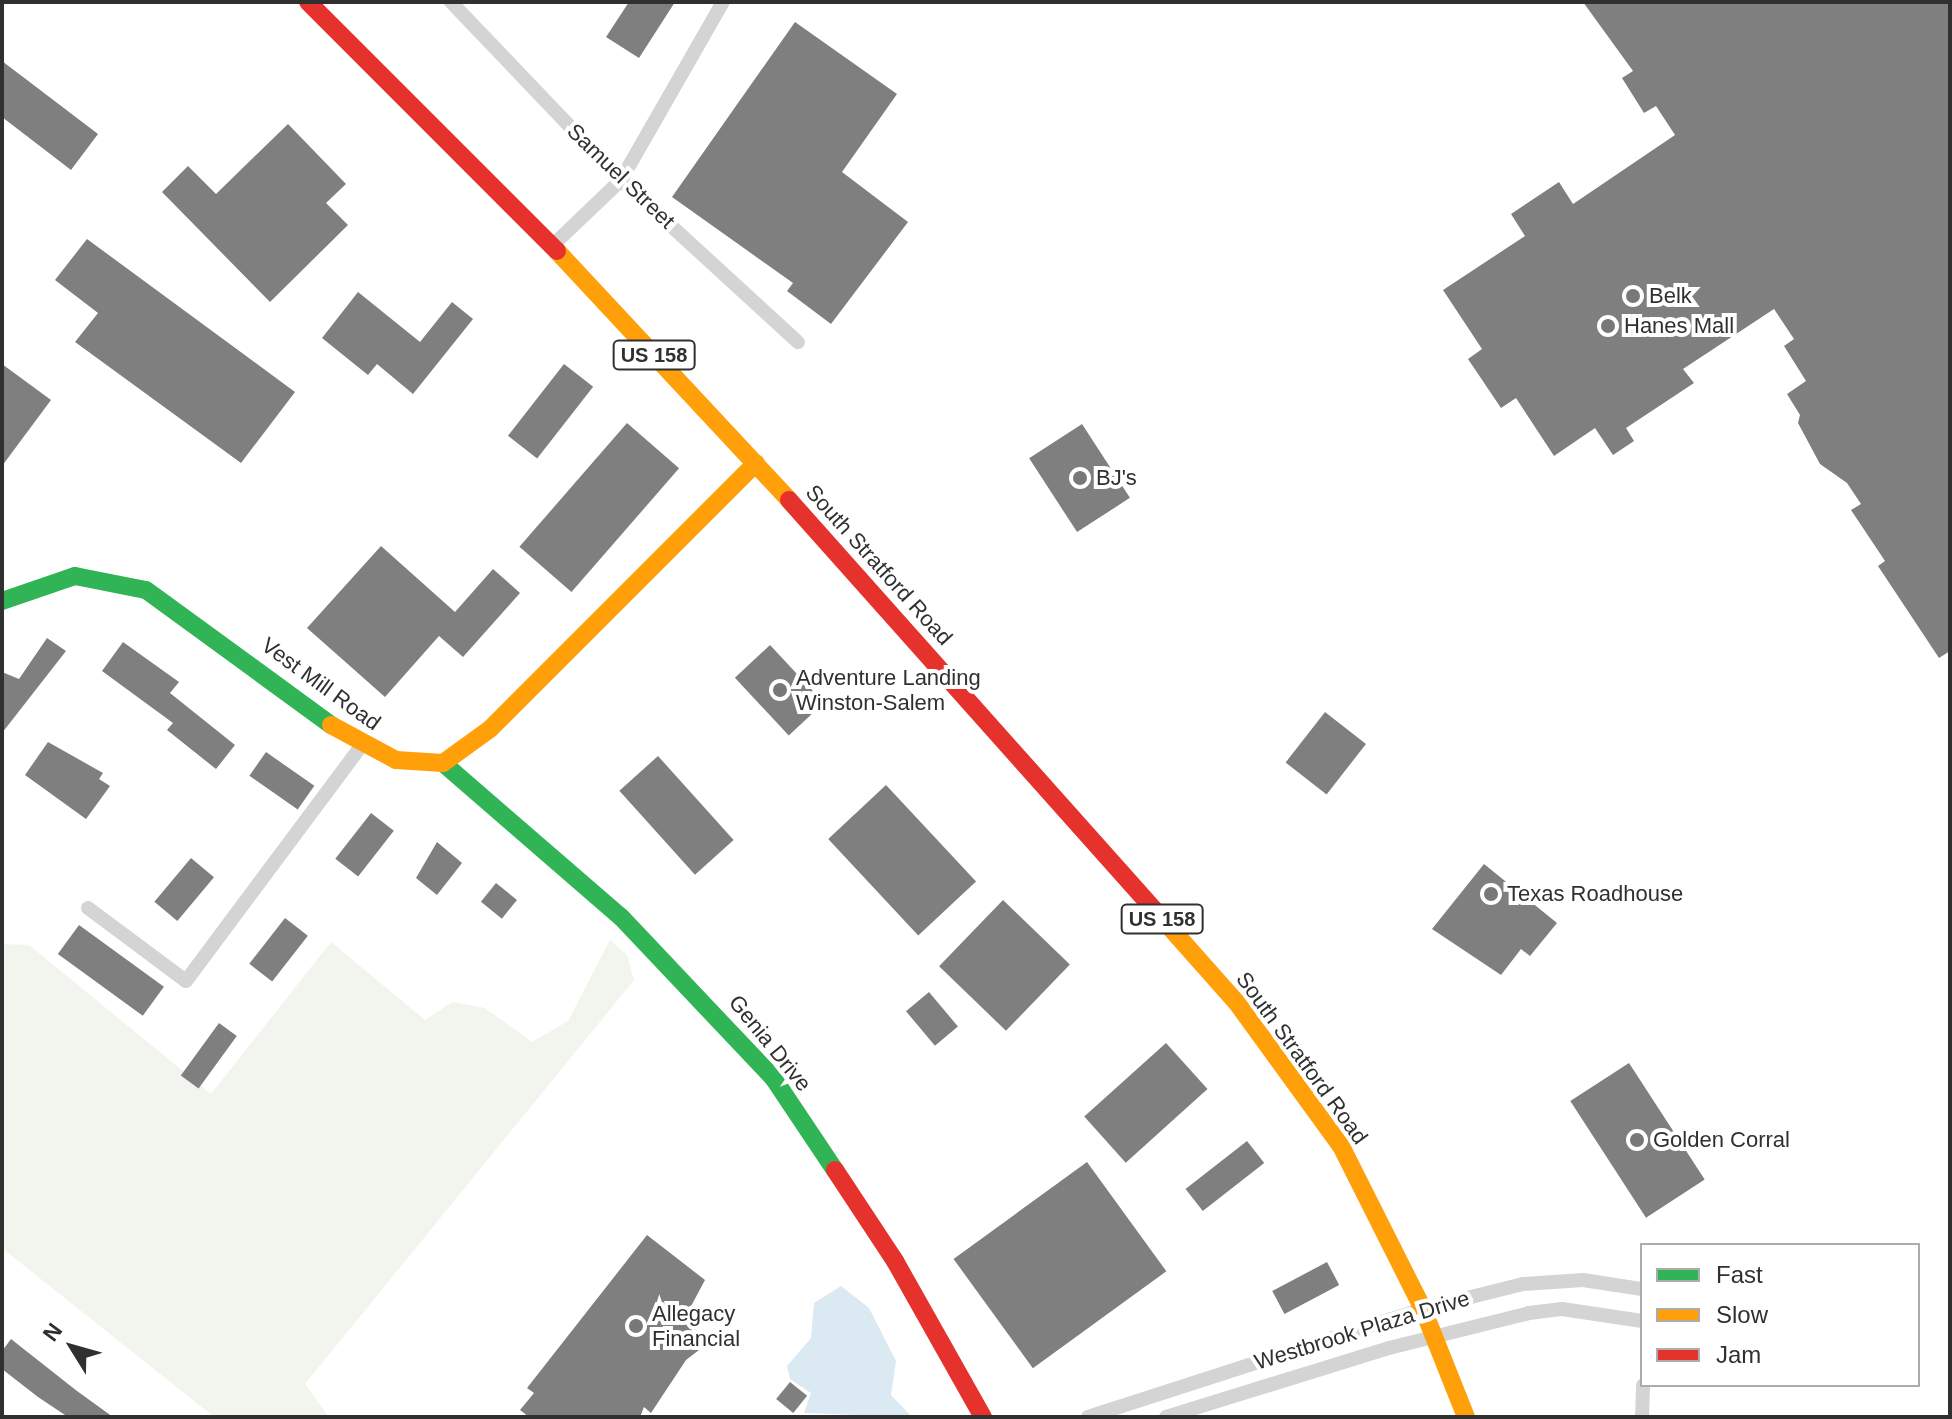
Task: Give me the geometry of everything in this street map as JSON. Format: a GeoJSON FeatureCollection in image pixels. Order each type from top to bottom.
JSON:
{"type":"FeatureCollection","features":[{"type":"Feature","properties":{"kind":"main road","name":"South Stratford Road"},"geometry":{"type":"LineString","coordinates":[[308,2],[552,246],[756,463],[1237,1003],[1341,1146],[1423,1309],[1466,1417]]}},
{"type":"Feature","properties":{"kind":"main road"},"geometry":{"type":"LineString","coordinates":[[443,763],[490,729],[756,463]]}},
{"type":"Feature","properties":{"kind":"main road","name":"Vest Mill Road"},"geometry":{"type":"LineString","coordinates":[[2,601],[28,587],[75,576],[146,590],[361,746],[396,760],[443,763]]}},
{"type":"Feature","properties":{"kind":"main road","name":"Genia Drive"},"geometry":{"type":"LineString","coordinates":[[443,763],[621,917],[774,1079],[895,1261],[983,1417]]}},
{"type":"Feature","properties":{"kind":"street","name":"Samuel Street"},"geometry":{"type":"LineString","coordinates":[[451,2],[621,180],[798,342]]}},
{"type":"Feature","properties":{"kind":"street"},"geometry":{"type":"LineString","coordinates":[[552,246],[621,180],[723,2]]}},
{"type":"Feature","properties":{"kind":"street"},"geometry":{"type":"LineString","coordinates":[[88,908],[186,981],[361,746]]}},
{"type":"Feature","properties":{"kind":"street","name":"Westbrook Plaza Drive"},"geometry":{"type":"LineString","coordinates":[[1088,1417],[1423,1309],[1545,1281],[1640,1289]]}},
{"type":"Feature","properties":{"kind":"street","name":"Westbrook Plaza Drive"},"geometry":{"type":"LineString","coordinates":[[1166,1417],[1435,1337],[1562,1309],[1640,1321]]}},
{"type":"Feature","properties":{"kind":"street"},"geometry":{"type":"LineString","coordinates":[[1642,1417],[1643,1387]]}},
{"type":"Feature","properties":{"kind":"shaded area"},"geometry":{"type":"Polygon","coordinates":[[[610,940],[627,955],[634,980],[305,1384],[329,1417],[214,1417],[2,1248],[2,944],[29,945],[211,1094],[331,942],[425,1020],[452,1002],[485,1008],[532,1042],[568,1021],[610,940]]]}},
{"type":"Feature","properties":{"kind":"shaded area"},"geometry":{"type":"Polygon","coordinates":[[[841,1286],[869,1308],[896,1361],[891,1395],[912,1417],[804,1413],[811,1393],[790,1379],[787,1366],[811,1338],[814,1303],[841,1286]]]}},
{"type":"Feature","properties":{"kind":"building"},"geometry":{"type":"Polygon","coordinates":[[[629,2],[675,2],[639,58],[606,37],[629,2]]]}},
{"type":"Feature","properties":{"kind":"building","name":"Hanes Mall"},"geometry":{"type":"Polygon","coordinates":[[[1583,2],[1950,2],[1950,651],[1939,658],[1878,566],[1885,561],[1851,510],[1861,504],[1847,483],[1820,464],[1798,423],[1800,415],[1787,394],[1806,381],[1784,346],[1794,339],[1774,309],[1683,369],[1694,383],[1626,428],[1634,441],[1613,455],[1595,428],[1554,456],[1516,398],[1501,408],[1468,359],[1482,349],[1443,290],[1525,236],[1511,214],[1559,182],[1573,204],[1675,135],[1656,106],[1644,113],[1622,78],[1633,71],[1583,2]]]}},
{"type":"Feature","properties":{"kind":"building"},"geometry":{"type":"Polygon","coordinates":[[[795,22],[897,94],[842,172],[908,222],[831,324],[787,291],[793,283],[672,197],[795,22]]]}},
{"type":"Feature","properties":{"kind":"building"},"geometry":{"type":"Polygon","coordinates":[[[2,61],[98,134],[71,170],[2,117],[2,61]]]}},
{"type":"Feature","properties":{"kind":"building"},"geometry":{"type":"Polygon","coordinates":[[[288,124],[346,184],[326,203],[348,225],[270,302],[162,192],[188,166],[216,194],[288,124]]]}},
{"type":"Feature","properties":{"kind":"building"},"geometry":{"type":"Polygon","coordinates":[[[87,239],[295,392],[241,463],[75,342],[98,313],[55,280],[87,239]]]}},
{"type":"Feature","properties":{"kind":"building"},"geometry":{"type":"Polygon","coordinates":[[[358,292],[420,342],[452,302],[473,319],[413,394],[377,364],[368,375],[322,338],[358,292]]]}},
{"type":"Feature","properties":{"kind":"building"},"geometry":{"type":"Polygon","coordinates":[[[2,364],[51,400],[2,466],[2,364]]]}},
{"type":"Feature","properties":{"kind":"building"},"geometry":{"type":"Polygon","coordinates":[[[564,364],[593,387],[537,458],[508,436],[564,364]]]}},
{"type":"Feature","properties":{"kind":"building"},"geometry":{"type":"Polygon","coordinates":[[[627,423],[679,468],[571,592],[519,547],[627,423]]]}},
{"type":"Feature","properties":{"kind":"building","name":"BJ's"},"geometry":{"type":"Polygon","coordinates":[[[1082,424],[1130,498],[1077,532],[1029,458],[1082,424]]]}},
{"type":"Feature","properties":{"kind":"building"},"geometry":{"type":"Polygon","coordinates":[[[381,546],[455,612],[493,569],[520,593],[463,657],[439,636],[385,697],[307,628],[381,546]]]}},
{"type":"Feature","properties":{"kind":"building"},"geometry":{"type":"Polygon","coordinates":[[[47,638],[66,651],[2,733],[2,672],[19,679],[47,638]]]}},
{"type":"Feature","properties":{"kind":"building"},"geometry":{"type":"Polygon","coordinates":[[[123,642],[179,682],[170,693],[235,745],[216,769],[167,730],[173,723],[102,671],[123,642]]]}},
{"type":"Feature","properties":{"kind":"building","name":"Adventure Landing Winston-Salem"},"geometry":{"type":"Polygon","coordinates":[[[770,645],[824,703],[789,736],[735,678],[770,645]]]}},
{"type":"Feature","properties":{"kind":"building"},"geometry":{"type":"Polygon","coordinates":[[[1325,712],[1366,744],[1327,794],[1286,762],[1325,712]]]}},
{"type":"Feature","properties":{"kind":"building"},"geometry":{"type":"Polygon","coordinates":[[[48,742],[103,773],[99,779],[110,786],[86,819],[25,775],[48,742]]]}},
{"type":"Feature","properties":{"kind":"building"},"geometry":{"type":"Polygon","coordinates":[[[266,752],[314,786],[298,810],[249,776],[266,752]]]}},
{"type":"Feature","properties":{"kind":"building"},"geometry":{"type":"Polygon","coordinates":[[[658,756],[734,840],[695,875],[619,791],[658,756]]]}},
{"type":"Feature","properties":{"kind":"building"},"geometry":{"type":"Polygon","coordinates":[[[886,785],[976,882],[918,935],[828,839],[886,785]]]}},
{"type":"Feature","properties":{"kind":"building"},"geometry":{"type":"Polygon","coordinates":[[[371,813],[394,831],[358,877],[335,859],[371,813]]]}},
{"type":"Feature","properties":{"kind":"building"},"geometry":{"type":"Polygon","coordinates":[[[437,842],[462,863],[437,895],[416,878],[437,842]]]}},
{"type":"Feature","properties":{"kind":"building"},"geometry":{"type":"Polygon","coordinates":[[[191,858],[214,877],[177,921],[154,902],[191,858]]]}},
{"type":"Feature","properties":{"kind":"building","name":"Texas Roadhouse"},"geometry":{"type":"Polygon","coordinates":[[[1484,864],[1557,923],[1530,956],[1521,949],[1501,975],[1432,929],[1484,864]]]}},
{"type":"Feature","properties":{"kind":"building"},"geometry":{"type":"Polygon","coordinates":[[[496,883],[517,900],[502,919],[481,902],[496,883]]]}},
{"type":"Feature","properties":{"kind":"building"},"geometry":{"type":"Polygon","coordinates":[[[1003,900],[1070,965],[1006,1031],[939,966],[1003,900]]]}},
{"type":"Feature","properties":{"kind":"building"},"geometry":{"type":"Polygon","coordinates":[[[285,918],[308,936],[272,982],[249,964],[285,918]]]}},
{"type":"Feature","properties":{"kind":"building"},"geometry":{"type":"Polygon","coordinates":[[[79,925],[164,987],[143,1016],[58,954],[79,925]]]}},
{"type":"Feature","properties":{"kind":"building"},"geometry":{"type":"Polygon","coordinates":[[[929,992],[958,1026],[935,1046],[906,1011],[929,992]]]}},
{"type":"Feature","properties":{"kind":"building"},"geometry":{"type":"Polygon","coordinates":[[[219,1023],[237,1036],[199,1089],[181,1076],[219,1023]]]}},
{"type":"Feature","properties":{"kind":"building"},"geometry":{"type":"Polygon","coordinates":[[[1166,1043],[1207,1089],[1126,1163],[1084,1117],[1166,1043]]]}},
{"type":"Feature","properties":{"kind":"building","name":"Golden Corral"},"geometry":{"type":"Polygon","coordinates":[[[1629,1063],[1705,1180],[1646,1218],[1570,1101],[1629,1063]]]}},
{"type":"Feature","properties":{"kind":"building"},"geometry":{"type":"Polygon","coordinates":[[[1247,1141],[1264,1163],[1203,1211],[1186,1189],[1247,1141]]]}},
{"type":"Feature","properties":{"kind":"building"},"geometry":{"type":"Polygon","coordinates":[[[1087,1162],[1166,1271],[1033,1368],[954,1259],[1087,1162]]]}},
{"type":"Feature","properties":{"kind":"building","name":"Allegacy Financial"},"geometry":{"type":"Polygon","coordinates":[[[647,1235],[705,1280],[689,1310],[703,1347],[686,1360],[651,1413],[644,1407],[640,1417],[529,1417],[520,1410],[534,1393],[527,1388],[647,1235]]]}},
{"type":"Feature","properties":{"kind":"building"},"geometry":{"type":"Polygon","coordinates":[[[1327,1262],[1339,1285],[1284,1314],[1272,1291],[1327,1262]]]}},
{"type":"Feature","properties":{"kind":"building"},"geometry":{"type":"Polygon","coordinates":[[[11,1339],[113,1417],[68,1417],[38,1397],[2,1369],[2,1351],[11,1339]]]}},
{"type":"Feature","properties":{"kind":"building"},"geometry":{"type":"Polygon","coordinates":[[[790,1382],[807,1396],[793,1413],[776,1399],[790,1382]]]}},
{"type":"Feature","properties":{"kind":"traffic: fast"},"geometry":{"type":"LineString","coordinates":[[2,601],[75,576],[146,590],[331,725]]}},
{"type":"Feature","properties":{"kind":"traffic: fast"},"geometry":{"type":"LineString","coordinates":[[443,763],[621,917],[774,1079],[835,1170]]}},
{"type":"Feature","properties":{"kind":"traffic: slow"},"geometry":{"type":"LineString","coordinates":[[557,251],[789,500]]}},
{"type":"Feature","properties":{"kind":"traffic: slow"},"geometry":{"type":"LineString","coordinates":[[331,725],[396,760],[443,763],[490,729],[756,463]]}},
{"type":"Feature","properties":{"kind":"traffic: slow"},"geometry":{"type":"LineString","coordinates":[[1158,914],[1237,1003],[1341,1146],[1423,1309],[1466,1417]]}},
{"type":"Feature","properties":{"kind":"traffic: jam"},"geometry":{"type":"LineString","coordinates":[[308,2],[557,251]]}},
{"type":"Feature","properties":{"kind":"traffic: jam"},"geometry":{"type":"LineString","coordinates":[[789,500],[1158,914]]}},
{"type":"Feature","properties":{"kind":"traffic: jam"},"geometry":{"type":"LineString","coordinates":[[835,1170],[895,1261],[983,1417]]}},
{"type":"Feature","properties":{"kind":"place","name":"Belk"},"geometry":{"type":"Point","coordinates":[1633,296]}},
{"type":"Feature","properties":{"kind":"place","name":"Hanes Mall"},"geometry":{"type":"Point","coordinates":[1608,326]}},
{"type":"Feature","properties":{"kind":"place","name":"BJ's"},"geometry":{"type":"Point","coordinates":[1080,478]}},
{"type":"Feature","properties":{"kind":"place","name":"Adventure Landing Winston-Salem"},"geometry":{"type":"Point","coordinates":[780,690]}},
{"type":"Feature","properties":{"kind":"place","name":"Texas Roadhouse"},"geometry":{"type":"Point","coordinates":[1491,894]}},
{"type":"Feature","properties":{"kind":"place","name":"Golden Corral"},"geometry":{"type":"Point","coordinates":[1637,1140]}},
{"type":"Feature","properties":{"kind":"place","name":"Allegacy Financial"},"geometry":{"type":"Point","coordinates":[636,1326]}}]}
